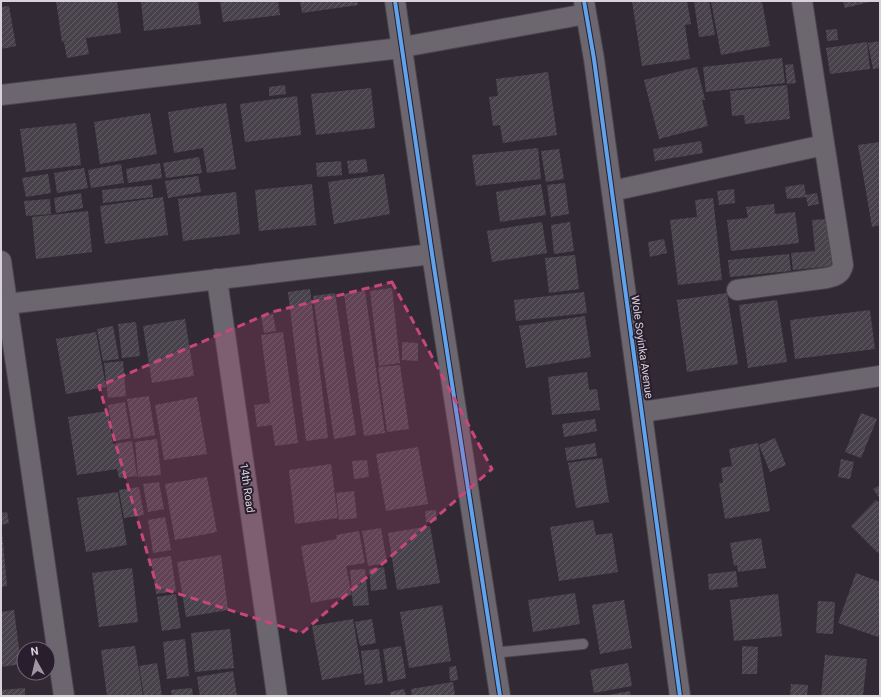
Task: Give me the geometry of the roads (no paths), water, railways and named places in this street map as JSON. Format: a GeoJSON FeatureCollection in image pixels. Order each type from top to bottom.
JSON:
{"type":"FeatureCollection","features":[{"type":"Feature","properties":{"kind":"street"},"geometry":{"type":"LineString","coordinates":[[395,1],[432,254],[500,696]]}},
{"type":"Feature","properties":{"kind":"street"},"geometry":{"type":"LineString","coordinates":[[737,290],[827,278],[839,274],[843,265],[802,1]]}},
{"type":"Feature","properties":{"kind":"street"},"geometry":{"type":"LineString","coordinates":[[1,96],[402,47],[585,7]]}},
{"type":"Feature","properties":{"kind":"street","name":"Wole Soyinka Avenue"},"geometry":{"type":"LineString","coordinates":[[585,7],[612,191],[680,696]]}},
{"type":"Feature","properties":{"kind":"street"},"geometry":{"type":"LineString","coordinates":[[612,191],[824,145]]}},
{"type":"Feature","properties":{"kind":"street"},"geometry":{"type":"LineString","coordinates":[[7,304],[432,254]]}},
{"type":"Feature","properties":{"kind":"street"},"geometry":{"type":"LineString","coordinates":[[1,261],[64,696]]}},
{"type":"Feature","properties":{"kind":"street","name":"14th Road"},"geometry":{"type":"LineString","coordinates":[[217,279],[276,696]]}},
{"type":"Feature","properties":{"kind":"street"},"geometry":{"type":"LineString","coordinates":[[642,412],[880,376]]}},
{"type":"Feature","properties":{"kind":"lane"},"geometry":{"type":"LineString","coordinates":[[493,652],[583,644]]}}]}
